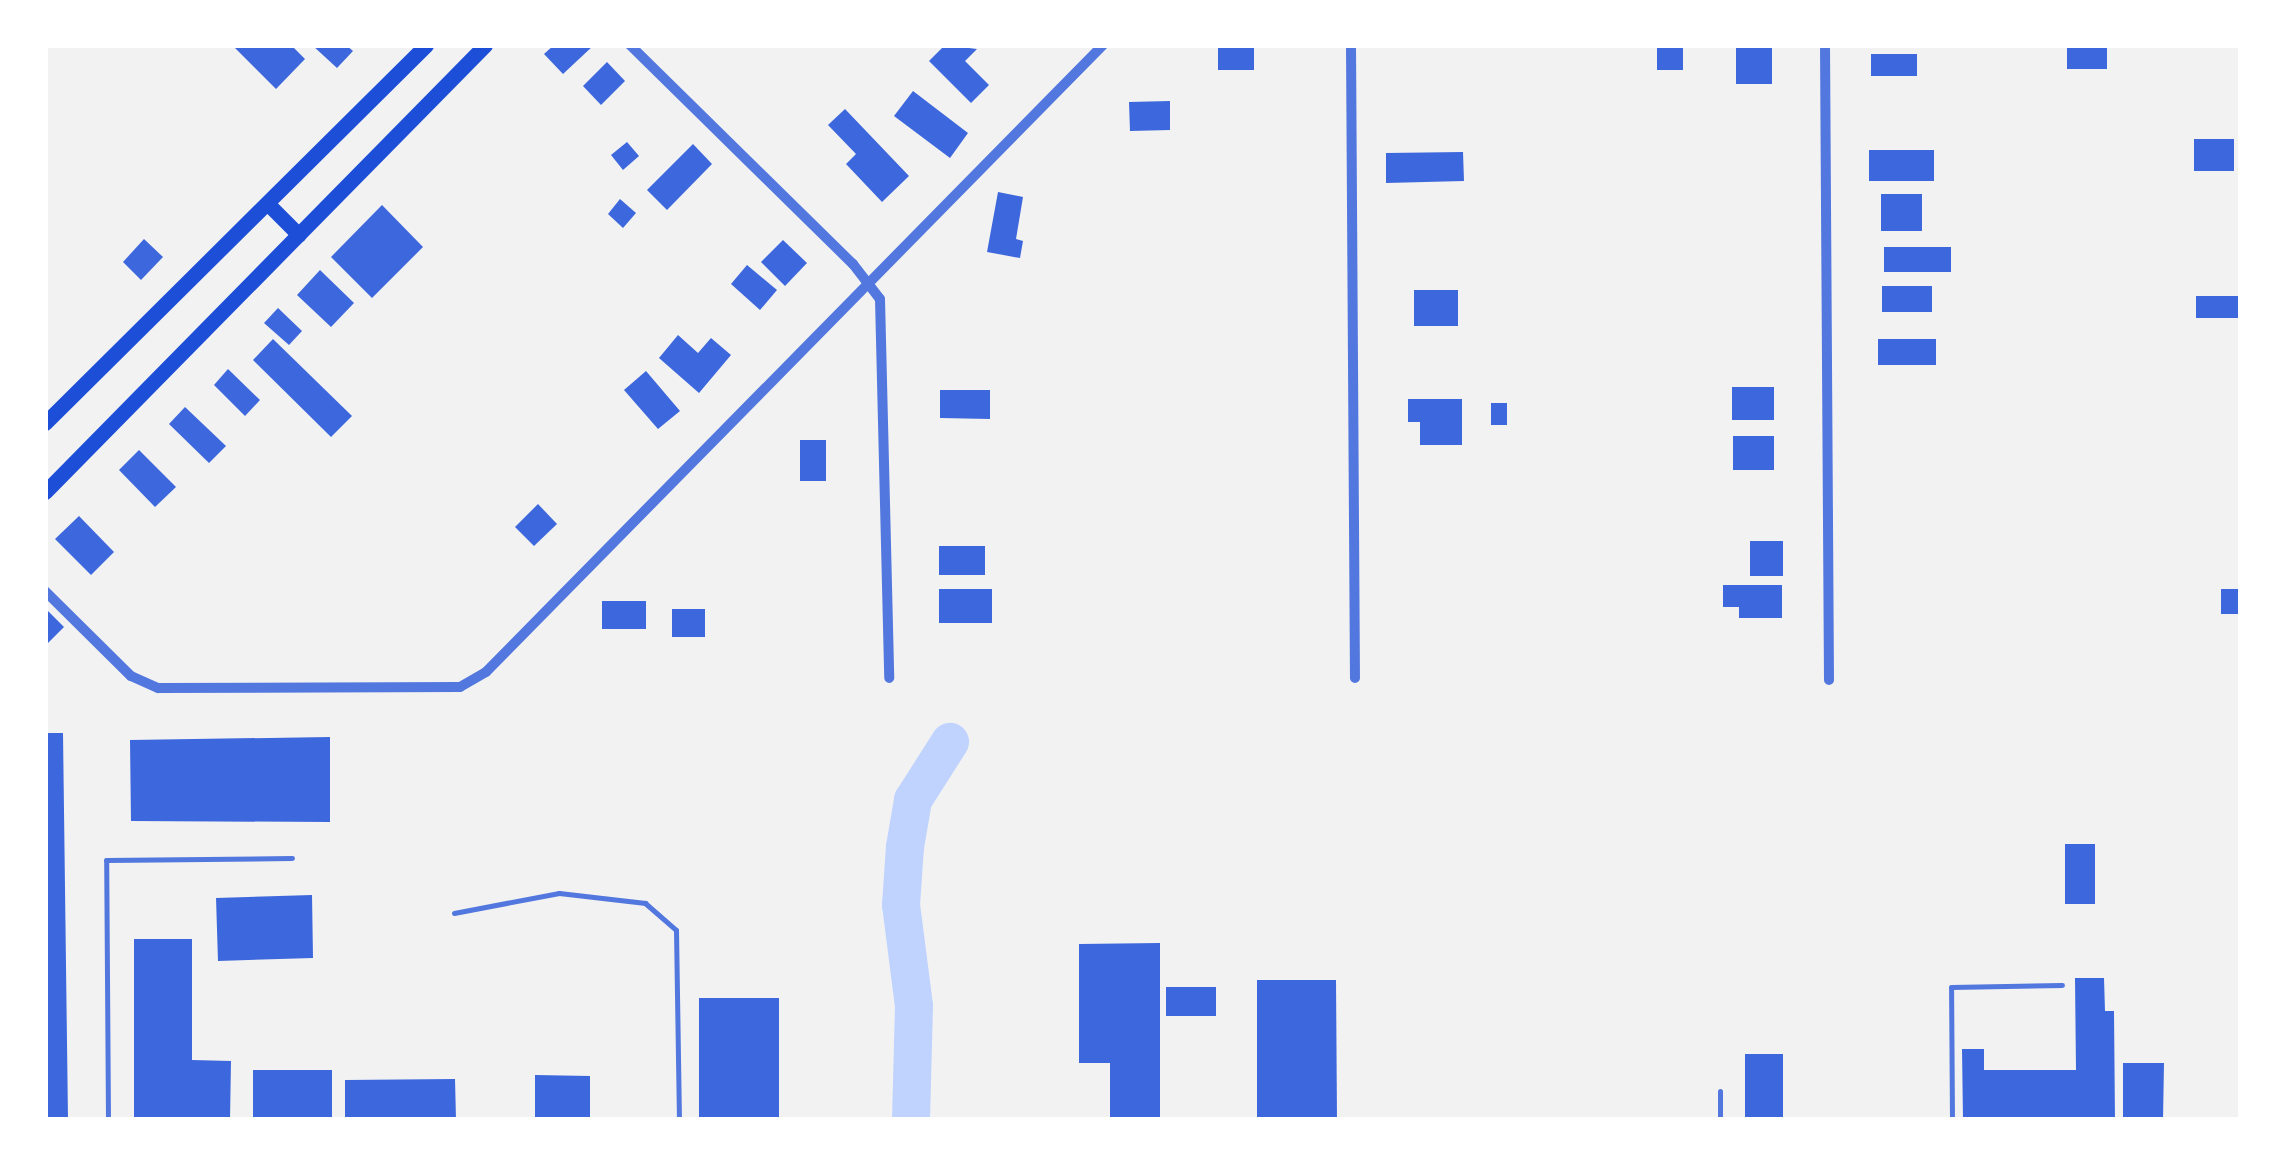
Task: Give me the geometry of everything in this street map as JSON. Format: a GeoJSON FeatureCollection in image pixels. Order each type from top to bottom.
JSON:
{"type":"FeatureCollection","features":[{"type":"Feature","properties":{"kind":"main road"},"geometry":{"type":"LineString","coordinates":[[45,492],[485,45]]}},
{"type":"Feature","properties":{"kind":"main road"},"geometry":{"type":"LineString","coordinates":[[45,423],[270,205],[423,46]]}},
{"type":"Feature","properties":{"kind":"main road"},"geometry":{"type":"LineString","coordinates":[[270,205],[300,236]]}},
{"type":"Feature","properties":{"kind":"street"},"geometry":{"type":"LineString","coordinates":[[630,45],[868,282],[880,299],[886,348],[889,678]]}},
{"type":"Feature","properties":{"kind":"street"},"geometry":{"type":"LineString","coordinates":[[45,591],[132,676],[173,690],[434,690],[460,686],[486,672],[1104,45]]}},
{"type":"Feature","properties":{"kind":"street"},"geometry":{"type":"LineString","coordinates":[[1351,45],[1356,678]]}},
{"type":"Feature","properties":{"kind":"street"},"geometry":{"type":"LineString","coordinates":[[1824,45],[1829,680]]}},
{"type":"Feature","properties":{"kind":"lane"},"geometry":{"type":"LineString","coordinates":[[108,1120],[106,860],[292,858]]}},
{"type":"Feature","properties":{"kind":"lane"},"geometry":{"type":"LineString","coordinates":[[454,913],[559,893],[645,904],[676,930],[679,1120]]}},
{"type":"Feature","properties":{"kind":"lane"},"geometry":{"type":"LineString","coordinates":[[1952,1120],[1951,987],[2062,986]]}},
{"type":"Feature","properties":{"kind":"lane"},"geometry":{"type":"LineString","coordinates":[[1720,1091],[1720,1120]]}},
{"type":"Feature","properties":{"kind":"building"},"geometry":{"type":"Polygon","coordinates":[[[232,45],[291,45],[305,59],[276,89],[232,45]]]}},
{"type":"Feature","properties":{"kind":"building"},"geometry":{"type":"Polygon","coordinates":[[[312,45],[346,45],[353,51],[337,68],[312,45]]]}},
{"type":"Feature","properties":{"kind":"building"},"geometry":{"type":"Polygon","coordinates":[[[554,45],[594,45],[563,74],[544,54],[554,45]]]}},
{"type":"Feature","properties":{"kind":"building"},"geometry":{"type":"Polygon","coordinates":[[[945,45],[977,49],[965,61],[989,85],[971,103],[929,61],[945,45]]]}},
{"type":"Feature","properties":{"kind":"building"},"geometry":{"type":"Polygon","coordinates":[[[1218,45],[1254,45],[1254,70],[1218,70],[1218,45]]]}},
{"type":"Feature","properties":{"kind":"building"},"geometry":{"type":"Polygon","coordinates":[[[1657,45],[1683,45],[1683,70],[1657,70],[1657,45]]]}},
{"type":"Feature","properties":{"kind":"building"},"geometry":{"type":"Polygon","coordinates":[[[2067,45],[2107,45],[2107,69],[2067,69],[2067,45]]]}},
{"type":"Feature","properties":{"kind":"building"},"geometry":{"type":"Polygon","coordinates":[[[1736,48],[1772,48],[1772,84],[1736,84],[1736,48]]]}},
{"type":"Feature","properties":{"kind":"building"},"geometry":{"type":"Polygon","coordinates":[[[1871,54],[1917,54],[1917,76],[1871,76],[1871,54]]]}},
{"type":"Feature","properties":{"kind":"building"},"geometry":{"type":"Polygon","coordinates":[[[607,62],[625,81],[601,105],[583,86],[607,62]]]}},
{"type":"Feature","properties":{"kind":"building"},"geometry":{"type":"Polygon","coordinates":[[[913,91],[968,133],[950,158],[894,116],[913,91]]]}},
{"type":"Feature","properties":{"kind":"building"},"geometry":{"type":"Polygon","coordinates":[[[1170,101],[1170,130],[1130,131],[1129,102],[1170,101]]]}},
{"type":"Feature","properties":{"kind":"building"},"geometry":{"type":"Polygon","coordinates":[[[845,109],[909,176],[882,202],[846,164],[856,154],[828,125],[845,109]]]}},
{"type":"Feature","properties":{"kind":"building"},"geometry":{"type":"Polygon","coordinates":[[[2194,139],[2234,139],[2234,171],[2194,171],[2194,139]]]}},
{"type":"Feature","properties":{"kind":"building"},"geometry":{"type":"Polygon","coordinates":[[[627,142],[639,156],[623,170],[611,155],[627,142]]]}},
{"type":"Feature","properties":{"kind":"building"},"geometry":{"type":"Polygon","coordinates":[[[693,144],[712,164],[667,210],[647,190],[693,144]]]}},
{"type":"Feature","properties":{"kind":"building"},"geometry":{"type":"Polygon","coordinates":[[[1869,150],[1934,150],[1934,181],[1869,181],[1869,150]]]}},
{"type":"Feature","properties":{"kind":"building"},"geometry":{"type":"Polygon","coordinates":[[[1463,152],[1464,181],[1386,183],[1386,153],[1463,152]]]}},
{"type":"Feature","properties":{"kind":"building"},"geometry":{"type":"Polygon","coordinates":[[[998,192],[1023,197],[1016,239],[1023,241],[1020,258],[987,252],[998,192]]]}},
{"type":"Feature","properties":{"kind":"building"},"geometry":{"type":"Polygon","coordinates":[[[1881,194],[1922,194],[1922,231],[1881,231],[1881,194]]]}},
{"type":"Feature","properties":{"kind":"building"},"geometry":{"type":"Polygon","coordinates":[[[620,199],[636,213],[623,228],[608,214],[620,199]]]}},
{"type":"Feature","properties":{"kind":"building"},"geometry":{"type":"Polygon","coordinates":[[[382,205],[423,247],[372,298],[331,257],[382,205]]]}},
{"type":"Feature","properties":{"kind":"building"},"geometry":{"type":"Polygon","coordinates":[[[144,239],[163,257],[141,280],[123,262],[144,239]]]}},
{"type":"Feature","properties":{"kind":"building"},"geometry":{"type":"Polygon","coordinates":[[[783,240],[807,263],[785,286],[761,262],[783,240]]]}},
{"type":"Feature","properties":{"kind":"building"},"geometry":{"type":"Polygon","coordinates":[[[1884,247],[1951,247],[1951,272],[1884,272],[1884,247]]]}},
{"type":"Feature","properties":{"kind":"building"},"geometry":{"type":"Polygon","coordinates":[[[747,265],[777,290],[760,310],[731,284],[747,265]]]}},
{"type":"Feature","properties":{"kind":"building"},"geometry":{"type":"Polygon","coordinates":[[[320,270],[354,303],[331,327],[297,295],[320,270]]]}},
{"type":"Feature","properties":{"kind":"building"},"geometry":{"type":"Polygon","coordinates":[[[1882,286],[1932,286],[1932,312],[1882,312],[1882,286]]]}},
{"type":"Feature","properties":{"kind":"building"},"geometry":{"type":"Polygon","coordinates":[[[1414,290],[1458,290],[1458,326],[1414,326],[1414,290]]]}},
{"type":"Feature","properties":{"kind":"building"},"geometry":{"type":"Polygon","coordinates":[[[2196,296],[2241,296],[2241,318],[2196,318],[2196,296]]]}},
{"type":"Feature","properties":{"kind":"building"},"geometry":{"type":"Polygon","coordinates":[[[278,308],[302,331],[289,345],[264,323],[278,308]]]}},
{"type":"Feature","properties":{"kind":"building"},"geometry":{"type":"Polygon","coordinates":[[[678,335],[698,353],[711,338],[731,355],[699,393],[659,358],[678,335]]]}},
{"type":"Feature","properties":{"kind":"building"},"geometry":{"type":"Polygon","coordinates":[[[273,339],[352,416],[331,437],[253,360],[273,339]]]}},
{"type":"Feature","properties":{"kind":"building"},"geometry":{"type":"Polygon","coordinates":[[[1878,339],[1936,339],[1936,365],[1878,365],[1878,339]]]}},
{"type":"Feature","properties":{"kind":"building"},"geometry":{"type":"Polygon","coordinates":[[[228,369],[260,400],[245,416],[214,385],[228,369]]]}},
{"type":"Feature","properties":{"kind":"building"},"geometry":{"type":"Polygon","coordinates":[[[646,371],[680,411],[658,429],[624,390],[646,371]]]}},
{"type":"Feature","properties":{"kind":"building"},"geometry":{"type":"Polygon","coordinates":[[[1732,387],[1774,387],[1774,420],[1732,420],[1732,387]]]}},
{"type":"Feature","properties":{"kind":"building"},"geometry":{"type":"Polygon","coordinates":[[[940,390],[990,390],[990,419],[940,418],[940,390]]]}},
{"type":"Feature","properties":{"kind":"building"},"geometry":{"type":"Polygon","coordinates":[[[1408,399],[1462,399],[1462,445],[1420,445],[1420,422],[1408,422],[1408,399]]]}},
{"type":"Feature","properties":{"kind":"building"},"geometry":{"type":"Polygon","coordinates":[[[1491,403],[1507,403],[1507,425],[1491,425],[1491,403]]]}},
{"type":"Feature","properties":{"kind":"building"},"geometry":{"type":"Polygon","coordinates":[[[185,407],[226,446],[209,463],[169,424],[185,407]]]}},
{"type":"Feature","properties":{"kind":"building"},"geometry":{"type":"Polygon","coordinates":[[[1733,436],[1774,436],[1774,470],[1733,470],[1733,436]]]}},
{"type":"Feature","properties":{"kind":"building"},"geometry":{"type":"Polygon","coordinates":[[[800,440],[826,440],[826,481],[800,481],[800,440]]]}},
{"type":"Feature","properties":{"kind":"building"},"geometry":{"type":"Polygon","coordinates":[[[139,450],[176,487],[155,507],[119,470],[139,450]]]}},
{"type":"Feature","properties":{"kind":"building"},"geometry":{"type":"Polygon","coordinates":[[[538,504],[557,524],[534,546],[515,527],[538,504]]]}},
{"type":"Feature","properties":{"kind":"building"},"geometry":{"type":"Polygon","coordinates":[[[79,516],[114,552],[91,575],[55,539],[79,516]]]}},
{"type":"Feature","properties":{"kind":"building"},"geometry":{"type":"Polygon","coordinates":[[[1750,541],[1783,541],[1783,576],[1750,576],[1750,541]]]}},
{"type":"Feature","properties":{"kind":"building"},"geometry":{"type":"Polygon","coordinates":[[[939,546],[985,546],[985,575],[939,575],[939,546]]]}},
{"type":"Feature","properties":{"kind":"building"},"geometry":{"type":"Polygon","coordinates":[[[1723,585],[1782,585],[1782,618],[1739,618],[1739,607],[1723,607],[1723,585]]]}},
{"type":"Feature","properties":{"kind":"building"},"geometry":{"type":"Polygon","coordinates":[[[939,589],[992,589],[992,623],[939,623],[939,589]]]}},
{"type":"Feature","properties":{"kind":"building"},"geometry":{"type":"Polygon","coordinates":[[[2221,589],[2241,589],[2241,614],[2221,614],[2221,589]]]}},
{"type":"Feature","properties":{"kind":"building"},"geometry":{"type":"Polygon","coordinates":[[[602,601],[646,601],[646,629],[602,629],[602,601]]]}},
{"type":"Feature","properties":{"kind":"building"},"geometry":{"type":"Polygon","coordinates":[[[45,608],[64,627],[45,646],[45,608]]]}},
{"type":"Feature","properties":{"kind":"building"},"geometry":{"type":"Polygon","coordinates":[[[672,609],[705,609],[705,637],[672,637],[672,609]]]}},
{"type":"Feature","properties":{"kind":"building"},"geometry":{"type":"Polygon","coordinates":[[[45,733],[63,733],[68,1120],[45,1120],[45,733]]]}},
{"type":"Feature","properties":{"kind":"building"},"geometry":{"type":"Polygon","coordinates":[[[330,737],[330,822],[131,821],[130,740],[330,737]]]}},
{"type":"Feature","properties":{"kind":"building"},"geometry":{"type":"Polygon","coordinates":[[[2065,844],[2095,844],[2095,904],[2065,904],[2065,844]]]}},
{"type":"Feature","properties":{"kind":"building"},"geometry":{"type":"Polygon","coordinates":[[[312,895],[313,958],[218,961],[216,898],[312,895]]]}},
{"type":"Feature","properties":{"kind":"building"},"geometry":{"type":"Polygon","coordinates":[[[134,939],[192,939],[192,1060],[231,1061],[230,1120],[134,1120],[134,939]]]}},
{"type":"Feature","properties":{"kind":"building"},"geometry":{"type":"Polygon","coordinates":[[[1160,943],[1160,1120],[1110,1120],[1110,1063],[1079,1063],[1079,944],[1160,943]]]}},
{"type":"Feature","properties":{"kind":"building"},"geometry":{"type":"Polygon","coordinates":[[[2075,978],[2104,978],[2105,1011],[2114,1011],[2115,1120],[1963,1120],[1962,1049],[1984,1049],[1984,1070],[2076,1070],[2075,978]]]}},
{"type":"Feature","properties":{"kind":"building"},"geometry":{"type":"Polygon","coordinates":[[[1257,980],[1336,980],[1337,1120],[1257,1120],[1257,980]]]}},
{"type":"Feature","properties":{"kind":"building"},"geometry":{"type":"Polygon","coordinates":[[[1166,987],[1216,987],[1216,1016],[1166,1016],[1166,987]]]}},
{"type":"Feature","properties":{"kind":"building"},"geometry":{"type":"Polygon","coordinates":[[[699,998],[779,998],[779,1120],[699,1120],[699,998]]]}},
{"type":"Feature","properties":{"kind":"building"},"geometry":{"type":"Polygon","coordinates":[[[1745,1054],[1783,1054],[1783,1120],[1745,1120],[1745,1054]]]}},
{"type":"Feature","properties":{"kind":"building"},"geometry":{"type":"Polygon","coordinates":[[[2123,1063],[2164,1063],[2163,1120],[2123,1120],[2123,1063]]]}},
{"type":"Feature","properties":{"kind":"building"},"geometry":{"type":"Polygon","coordinates":[[[253,1070],[332,1070],[332,1120],[253,1120],[253,1070]]]}},
{"type":"Feature","properties":{"kind":"building"},"geometry":{"type":"Polygon","coordinates":[[[535,1075],[590,1076],[590,1120],[535,1120],[535,1075]]]}},
{"type":"Feature","properties":{"kind":"building"},"geometry":{"type":"Polygon","coordinates":[[[455,1079],[456,1120],[345,1120],[345,1080],[455,1079]]]}},
{"type":"Feature","properties":{"kind":"waterway"},"geometry":{"type":"LineString","coordinates":[[911,1120],[914,1006],[901,905],[905,847],[913,800],[950,742]]}}]}
